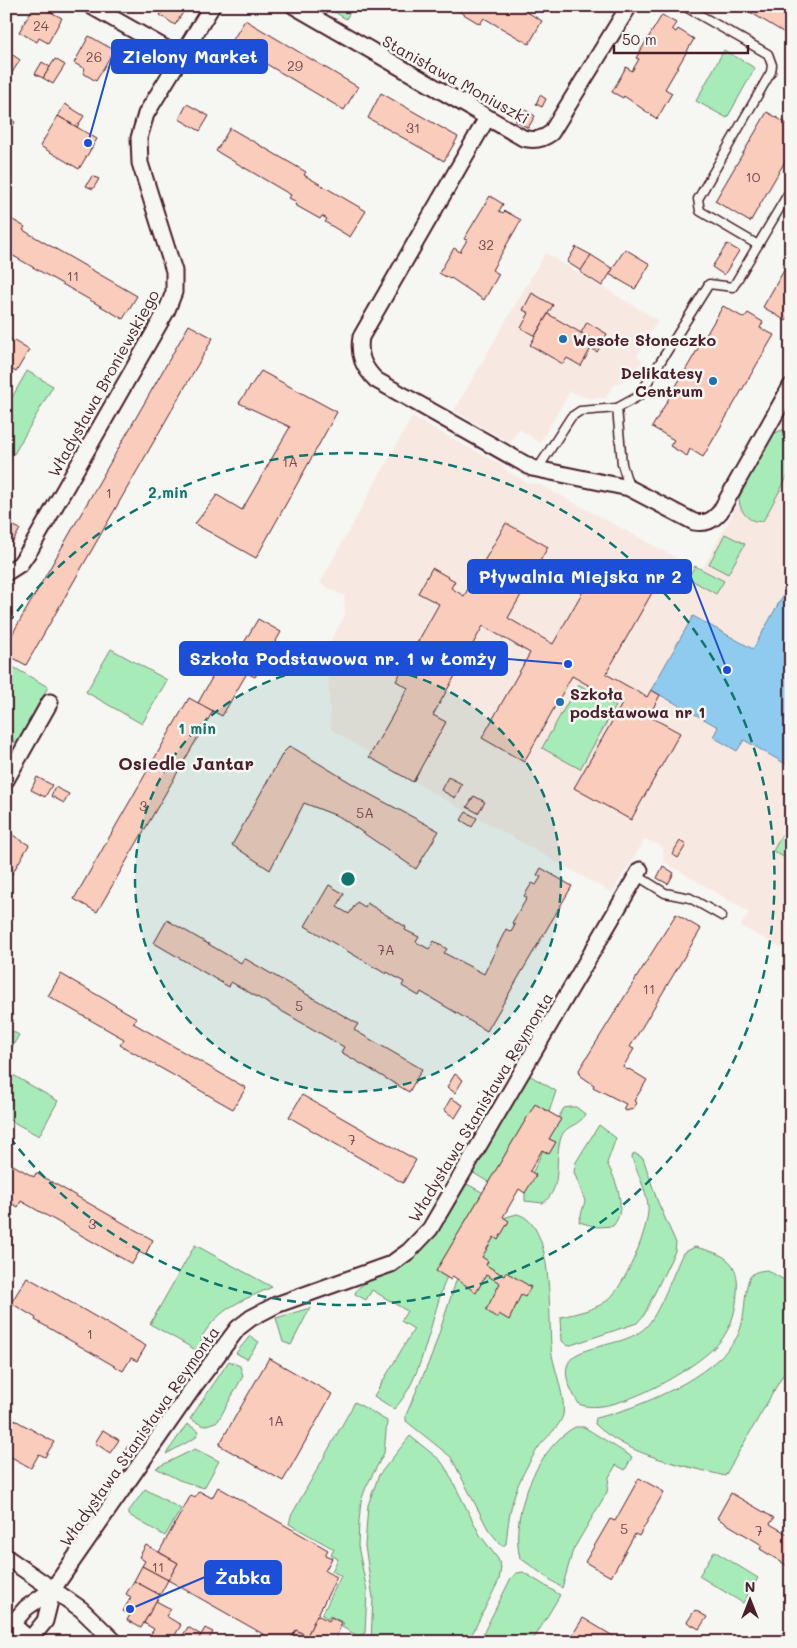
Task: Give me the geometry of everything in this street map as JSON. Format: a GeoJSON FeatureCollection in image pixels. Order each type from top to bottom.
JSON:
{"type":"FeatureCollection","features":[{"type":"Feature","properties":{"kind":"street"},"geometry":{"type":"LineString","coordinates":[[91,6],[181,57]]}},
{"type":"Feature","properties":{"kind":"street","name":"Władysława Broniewskiego"},"geometry":{"type":"LineString","coordinates":[[6,573],[20,564],[31,548],[167,310],[174,292],[174,271],[170,255],[140,163],[138,148],[141,126],[146,114],[212,6]]}},
{"type":"Feature","properties":{"kind":"street","name":"Stanisława Moniuszki"},"geometry":{"type":"LineString","coordinates":[[294,6],[487,118],[525,138],[539,139],[551,133],[629,6]]}},
{"type":"Feature","properties":{"kind":"street"},"geometry":{"type":"LineString","coordinates":[[487,118],[365,328],[360,345],[360,356],[369,373],[386,387],[537,470],[629,488],[694,522],[703,524],[713,520],[720,512],[791,386]]}},
{"type":"Feature","properties":{"kind":"street"},"geometry":{"type":"LineString","coordinates":[[6,780],[50,702]]}},
{"type":"Feature","properties":{"kind":"street","name":"Władysława Stanisława Reymonta"},"geometry":{"type":"LineString","coordinates":[[8,1627],[26,1608],[53,1589],[195,1385],[238,1328],[251,1318],[276,1305],[391,1264],[409,1251],[430,1229],[638,873]]}},
{"type":"Feature","properties":{"kind":"street"},"geometry":{"type":"LineString","coordinates":[[6,1558],[81,1610],[115,1642]]}},
{"type":"Feature","properties":{"kind":"street","name":"Władysława Stanisława Reymonta"},"geometry":{"type":"LineString","coordinates":[[28,1642],[45,1621],[53,1589]]}},
{"type":"Feature","properties":{"kind":"street"},"geometry":{"type":"LineString","coordinates":[[8,1627],[28,1642]]}},
{"type":"Feature","properties":{"kind":"lane"},"geometry":{"type":"LineString","coordinates":[[684,6],[768,54],[771,60],[771,72],[698,199],[700,211],[758,245]]}},
{"type":"Feature","properties":{"kind":"lane"},"geometry":{"type":"LineString","coordinates":[[537,470],[571,417],[580,411],[617,408],[639,396],[709,284],[733,287],[791,188]]}},
{"type":"Feature","properties":{"kind":"lane"},"geometry":{"type":"LineString","coordinates":[[617,408],[622,464],[629,488]]}},
{"type":"Feature","properties":{"kind":"lane","name":"Władysława Stanisława Reymonta"},"geometry":{"type":"LineString","coordinates":[[638,873],[666,892],[690,898],[722,916]]}},
{"type":"Feature","properties":{"kind":"shaded area"},"geometry":{"type":"Polygon","coordinates":[[[6,6],[20,6],[6,31],[6,6]]]}},
{"type":"Feature","properties":{"kind":"shaded area"},"geometry":{"type":"Polygon","coordinates":[[[545,253],[658,320],[637,356],[642,360],[632,376],[614,385],[605,398],[586,398],[570,391],[540,443],[519,429],[510,443],[454,411],[545,253]]]}},
{"type":"Feature","properties":{"kind":"shaded area","name":"Szkoła podstawowa nr 1"},"geometry":{"type":"Polygon","coordinates":[[[791,408],[791,953],[741,926],[749,912],[664,862],[663,847],[645,839],[612,893],[430,791],[331,729],[328,675],[323,654],[345,615],[344,596],[320,583],[412,417],[502,465],[504,469],[528,483],[539,484],[701,571],[791,408]]]}},
{"type":"Feature","properties":{"kind":"shaded area"},"geometry":{"type":"Polygon","coordinates":[[[791,1224],[791,1246],[780,1240],[791,1224]]]}},
{"type":"Feature","properties":{"kind":"green space"},"geometry":{"type":"Polygon","coordinates":[[[325,6],[354,6],[346,19],[325,6]]]}},
{"type":"Feature","properties":{"kind":"green space"},"geometry":{"type":"Polygon","coordinates":[[[724,50],[755,68],[727,118],[696,101],[724,50]]]}},
{"type":"Feature","properties":{"kind":"green space"},"geometry":{"type":"Polygon","coordinates":[[[27,371],[53,386],[14,454],[6,450],[6,408],[27,371]]]}},
{"type":"Feature","properties":{"kind":"green space"},"geometry":{"type":"Polygon","coordinates":[[[782,430],[791,433],[791,470],[763,521],[753,520],[743,512],[739,498],[771,435],[782,430]]]}},
{"type":"Feature","properties":{"kind":"green space"},"geometry":{"type":"Polygon","coordinates":[[[725,534],[745,544],[728,574],[709,564],[725,534]]]}},
{"type":"Feature","properties":{"kind":"green space"},"geometry":{"type":"Polygon","coordinates":[[[695,566],[724,581],[716,594],[688,578],[695,566]]]}},
{"type":"Feature","properties":{"kind":"green space"},"geometry":{"type":"Polygon","coordinates":[[[111,649],[167,680],[142,724],[86,692],[111,649]]]}},
{"type":"Feature","properties":{"kind":"green space"},"geometry":{"type":"Polygon","coordinates":[[[6,663],[48,687],[16,744],[13,741],[6,691],[6,663]]]}},
{"type":"Feature","properties":{"kind":"green space"},"geometry":{"type":"Polygon","coordinates":[[[578,684],[616,706],[580,769],[542,748],[578,684]]]}},
{"type":"Feature","properties":{"kind":"green space"},"geometry":{"type":"Polygon","coordinates":[[[791,818],[791,861],[773,851],[791,818]]]}},
{"type":"Feature","properties":{"kind":"green space"},"geometry":{"type":"Polygon","coordinates":[[[6,1028],[19,1035],[6,1057],[6,1028]]]}},
{"type":"Feature","properties":{"kind":"green space"},"geometry":{"type":"Polygon","coordinates":[[[6,1071],[58,1101],[39,1136],[6,1118],[6,1071]]]}},
{"type":"Feature","properties":{"kind":"green space"},"geometry":{"type":"Polygon","coordinates":[[[529,1075],[556,1091],[548,1115],[501,1190],[472,1172],[529,1075]]]}},
{"type":"Feature","properties":{"kind":"green space"},"geometry":{"type":"Polygon","coordinates":[[[576,1107],[585,1114],[579,1122],[568,1128],[562,1135],[558,1149],[556,1183],[553,1190],[543,1203],[525,1201],[525,1189],[558,1118],[564,1108],[576,1107]]]}},
{"type":"Feature","properties":{"kind":"green space"},"geometry":{"type":"Polygon","coordinates":[[[599,1125],[616,1138],[607,1163],[617,1186],[620,1211],[613,1226],[597,1227],[579,1222],[585,1201],[574,1172],[576,1162],[599,1125]]]}},
{"type":"Feature","properties":{"kind":"green space"},"geometry":{"type":"Polygon","coordinates":[[[634,1153],[643,1158],[657,1200],[676,1243],[675,1251],[644,1315],[637,1323],[568,1346],[562,1341],[561,1317],[595,1308],[611,1297],[624,1279],[641,1239],[648,1215],[648,1205],[632,1157],[634,1153]]]}},
{"type":"Feature","properties":{"kind":"green space"},"geometry":{"type":"Polygon","coordinates":[[[467,1184],[491,1197],[452,1264],[413,1381],[394,1409],[374,1396],[414,1329],[401,1321],[407,1311],[372,1290],[366,1300],[355,1294],[362,1285],[398,1269],[423,1249],[439,1229],[467,1184]]]}},
{"type":"Feature","properties":{"kind":"green space"},"geometry":{"type":"Polygon","coordinates":[[[517,1214],[530,1222],[539,1236],[544,1255],[548,1276],[552,1355],[564,1409],[559,1424],[538,1448],[519,1483],[509,1516],[506,1544],[502,1546],[488,1529],[451,1457],[406,1421],[406,1415],[432,1355],[456,1281],[463,1267],[499,1222],[506,1217],[517,1214]]]}},
{"type":"Feature","properties":{"kind":"green space"},"geometry":{"type":"Polygon","coordinates":[[[195,1245],[272,1287],[232,1306],[216,1319],[201,1338],[205,1351],[203,1354],[150,1324],[195,1245]]]}},
{"type":"Feature","properties":{"kind":"green space"},"geometry":{"type":"Polygon","coordinates":[[[695,1247],[722,1256],[733,1266],[736,1273],[737,1293],[734,1311],[731,1323],[722,1339],[696,1363],[655,1387],[633,1397],[612,1404],[594,1407],[579,1404],[568,1382],[567,1367],[573,1357],[584,1351],[632,1337],[645,1328],[656,1313],[683,1253],[695,1247]]]}},
{"type":"Feature","properties":{"kind":"green space"},"geometry":{"type":"Polygon","coordinates":[[[767,1270],[791,1284],[791,1361],[725,1476],[673,1463],[640,1452],[609,1435],[595,1424],[596,1418],[633,1407],[674,1389],[693,1378],[726,1352],[740,1330],[746,1289],[750,1277],[755,1272],[767,1270]]]}},
{"type":"Feature","properties":{"kind":"green space"},"geometry":{"type":"Polygon","coordinates":[[[310,1308],[291,1345],[283,1342],[276,1318],[310,1308]]]}},
{"type":"Feature","properties":{"kind":"green space"},"geometry":{"type":"Polygon","coordinates":[[[250,1336],[259,1342],[247,1359],[236,1353],[250,1336]]]}},
{"type":"Feature","properties":{"kind":"green space"},"geometry":{"type":"Polygon","coordinates":[[[229,1361],[240,1366],[243,1376],[218,1421],[204,1426],[190,1419],[229,1361]]]}},
{"type":"Feature","properties":{"kind":"green space"},"geometry":{"type":"Polygon","coordinates":[[[355,1402],[387,1421],[384,1453],[366,1487],[361,1501],[358,1546],[367,1591],[365,1633],[358,1636],[342,1627],[344,1623],[330,1616],[328,1619],[322,1615],[341,1576],[332,1571],[338,1559],[331,1555],[334,1549],[289,1524],[291,1516],[355,1402]]]}},
{"type":"Feature","properties":{"kind":"green space"},"geometry":{"type":"Polygon","coordinates":[[[187,1424],[199,1431],[195,1438],[166,1454],[187,1424]]]}},
{"type":"Feature","properties":{"kind":"green space"},"geometry":{"type":"Polygon","coordinates":[[[575,1427],[584,1427],[632,1457],[625,1470],[616,1465],[609,1477],[607,1492],[573,1550],[562,1588],[520,1558],[518,1541],[519,1523],[529,1485],[538,1467],[549,1450],[561,1437],[575,1427]]]}},
{"type":"Feature","properties":{"kind":"green space"},"geometry":{"type":"Polygon","coordinates":[[[410,1436],[440,1460],[447,1470],[480,1535],[498,1559],[501,1567],[499,1580],[468,1642],[371,1642],[373,1598],[365,1546],[368,1505],[379,1475],[410,1436]]]}},
{"type":"Feature","properties":{"kind":"green space"},"geometry":{"type":"Polygon","coordinates":[[[195,1449],[219,1461],[204,1488],[179,1480],[156,1468],[195,1449]]]}},
{"type":"Feature","properties":{"kind":"green space"},"geometry":{"type":"Polygon","coordinates":[[[145,1489],[181,1509],[165,1536],[129,1515],[129,1511],[145,1489]]]}},
{"type":"Feature","properties":{"kind":"green space"},"geometry":{"type":"Polygon","coordinates":[[[714,1551],[758,1578],[743,1603],[699,1576],[714,1551]]]}},
{"type":"Feature","properties":{"kind":"green space"},"geometry":{"type":"Polygon","coordinates":[[[523,1572],[560,1595],[532,1642],[479,1642],[511,1578],[517,1573],[523,1572]]]}},
{"type":"Feature","properties":{"kind":"water"},"geometry":{"type":"Polygon","coordinates":[[[785,592],[791,595],[791,762],[789,766],[744,740],[737,751],[713,737],[718,727],[651,690],[693,616],[753,649],[785,592]]]}},
{"type":"Feature","properties":{"kind":"building"},"geometry":{"type":"Polygon","coordinates":[[[34,6],[39,6],[62,18],[48,43],[39,38],[37,42],[19,32],[34,6]]]}},
{"type":"Feature","properties":{"kind":"building"},"geometry":{"type":"Polygon","coordinates":[[[134,6],[145,6],[142,11],[134,6]]]}},
{"type":"Feature","properties":{"kind":"building"},"geometry":{"type":"Polygon","coordinates":[[[166,6],[187,6],[175,25],[160,15],[166,6]]]}},
{"type":"Feature","properties":{"kind":"building"},"geometry":{"type":"Polygon","coordinates":[[[450,6],[517,6],[542,21],[529,44],[484,18],[480,24],[450,6]]]}},
{"type":"Feature","properties":{"kind":"building"},"geometry":{"type":"Polygon","coordinates":[[[747,6],[791,6],[791,31],[788,35],[745,9],[747,6]]]}},
{"type":"Feature","properties":{"kind":"building"},"geometry":{"type":"Polygon","coordinates":[[[662,15],[676,23],[672,29],[676,32],[678,29],[694,39],[665,89],[672,93],[657,119],[624,96],[623,98],[612,92],[626,67],[632,71],[639,59],[636,58],[662,15]]]}},
{"type":"Feature","properties":{"kind":"building"},"geometry":{"type":"Polygon","coordinates":[[[245,20],[358,87],[344,110],[231,43],[245,20]]]}},
{"type":"Feature","properties":{"kind":"building"},"geometry":{"type":"Polygon","coordinates":[[[89,36],[114,50],[96,81],[83,73],[85,69],[74,63],[89,36]]]}},
{"type":"Feature","properties":{"kind":"building"},"geometry":{"type":"Polygon","coordinates":[[[10,53],[20,60],[6,82],[6,58],[10,53]]]}},
{"type":"Feature","properties":{"kind":"building"},"geometry":{"type":"Polygon","coordinates":[[[55,59],[65,65],[53,84],[43,78],[55,59]]]}},
{"type":"Feature","properties":{"kind":"building"},"geometry":{"type":"Polygon","coordinates":[[[42,62],[50,67],[43,78],[35,74],[42,62]]]}},
{"type":"Feature","properties":{"kind":"building"},"geometry":{"type":"Polygon","coordinates":[[[381,93],[458,137],[444,161],[368,118],[381,93]]]}},
{"type":"Feature","properties":{"kind":"building"},"geometry":{"type":"Polygon","coordinates":[[[540,95],[546,99],[542,107],[536,104],[540,95]]]}},
{"type":"Feature","properties":{"kind":"building"},"geometry":{"type":"Polygon","coordinates":[[[65,104],[84,116],[77,127],[58,116],[65,104]]]}},
{"type":"Feature","properties":{"kind":"building"},"geometry":{"type":"Polygon","coordinates":[[[187,104],[209,116],[200,131],[179,119],[187,104]]]}},
{"type":"Feature","properties":{"kind":"building"},"geometry":{"type":"Polygon","coordinates":[[[522,108],[535,116],[528,128],[515,120],[522,108]]]}},
{"type":"Feature","properties":{"kind":"building"},"geometry":{"type":"Polygon","coordinates":[[[767,112],[791,126],[791,151],[750,222],[715,201],[767,112]]]}},
{"type":"Feature","properties":{"kind":"building"},"geometry":{"type":"Polygon","coordinates":[[[58,116],[97,139],[79,169],[40,146],[58,116]]]}},
{"type":"Feature","properties":{"kind":"building"},"geometry":{"type":"Polygon","coordinates":[[[6,117],[15,122],[7,135],[6,134],[6,117]]]}},
{"type":"Feature","properties":{"kind":"building"},"geometry":{"type":"Polygon","coordinates":[[[230,128],[306,172],[304,175],[366,211],[350,237],[325,222],[327,219],[322,216],[320,219],[295,205],[297,202],[289,198],[291,195],[216,151],[230,128]]]}},
{"type":"Feature","properties":{"kind":"building"},"geometry":{"type":"Polygon","coordinates":[[[92,176],[99,179],[93,189],[86,186],[92,176]]]}},
{"type":"Feature","properties":{"kind":"building"},"geometry":{"type":"Polygon","coordinates":[[[490,196],[503,204],[499,211],[503,213],[505,211],[521,220],[492,270],[499,274],[484,300],[451,278],[439,273],[454,248],[460,252],[467,240],[464,239],[490,196]]]}},
{"type":"Feature","properties":{"kind":"building"},"geometry":{"type":"Polygon","coordinates":[[[6,216],[25,227],[23,230],[137,296],[123,319],[10,254],[12,249],[6,246],[6,216]]]}},
{"type":"Feature","properties":{"kind":"building"},"geometry":{"type":"Polygon","coordinates":[[[727,244],[739,251],[724,275],[712,267],[727,244]]]}},
{"type":"Feature","properties":{"kind":"building"},"geometry":{"type":"Polygon","coordinates":[[[576,247],[591,255],[581,271],[567,262],[576,247]]]}},
{"type":"Feature","properties":{"kind":"building"},"geometry":{"type":"Polygon","coordinates":[[[625,249],[650,264],[635,289],[609,274],[625,249]]]}},
{"type":"Feature","properties":{"kind":"building"},"geometry":{"type":"Polygon","coordinates":[[[591,255],[613,269],[602,286],[580,272],[591,255]]]}},
{"type":"Feature","properties":{"kind":"building"},"geometry":{"type":"Polygon","coordinates":[[[791,258],[791,313],[786,321],[763,307],[791,258]]]}},
{"type":"Feature","properties":{"kind":"building"},"geometry":{"type":"Polygon","coordinates":[[[532,293],[553,305],[535,336],[521,328],[529,313],[523,310],[532,293]]]}},
{"type":"Feature","properties":{"kind":"building","name":"Delikatesy Centrum"},"geometry":{"type":"Polygon","coordinates":[[[723,306],[744,318],[748,313],[763,322],[760,328],[774,335],[703,457],[690,449],[687,456],[670,446],[674,440],[652,427],[723,306]]]}},
{"type":"Feature","properties":{"kind":"building","name":"Wesołe Słoneczko"},"geometry":{"type":"Polygon","coordinates":[[[548,314],[595,341],[581,366],[567,358],[563,364],[530,345],[548,314]]]}},
{"type":"Feature","properties":{"kind":"building"},"geometry":{"type":"Polygon","coordinates":[[[587,322],[607,334],[597,352],[591,348],[595,341],[581,333],[587,322]]]}},
{"type":"Feature","properties":{"kind":"building"},"geometry":{"type":"Polygon","coordinates":[[[189,325],[213,338],[26,665],[6,654],[6,645],[189,325]]]}},
{"type":"Feature","properties":{"kind":"building"},"geometry":{"type":"Polygon","coordinates":[[[6,336],[29,350],[16,372],[6,366],[6,336]]]}},
{"type":"Feature","properties":{"kind":"building"},"geometry":{"type":"Polygon","coordinates":[[[261,371],[337,412],[256,558],[195,524],[217,495],[242,510],[290,427],[239,403],[261,371]]]}},
{"type":"Feature","properties":{"kind":"building"},"geometry":{"type":"Polygon","coordinates":[[[6,522],[20,529],[12,543],[6,539],[6,522]]]}},
{"type":"Feature","properties":{"kind":"building"},"geometry":{"type":"Polygon","coordinates":[[[506,523],[548,547],[508,618],[553,644],[600,561],[653,591],[606,674],[647,697],[651,690],[660,695],[649,716],[680,733],[631,820],[574,788],[622,704],[572,676],[524,762],[482,738],[530,653],[483,626],[433,715],[446,722],[413,782],[369,757],[408,688],[396,681],[439,604],[418,593],[432,568],[455,581],[451,588],[464,596],[506,523]]]}},
{"type":"Feature","properties":{"kind":"building"},"geometry":{"type":"Polygon","coordinates":[[[258,619],[281,632],[255,677],[247,673],[222,716],[198,703],[223,658],[232,663],[258,619]]]}},
{"type":"Feature","properties":{"kind":"building"},"geometry":{"type":"Polygon","coordinates":[[[189,698],[213,711],[97,912],[74,899],[189,698]]]}},
{"type":"Feature","properties":{"kind":"building"},"geometry":{"type":"Polygon","coordinates":[[[290,746],[371,795],[439,831],[416,869],[340,817],[304,803],[270,870],[232,845],[283,753],[290,746]]]}},
{"type":"Feature","properties":{"kind":"building"},"geometry":{"type":"Polygon","coordinates":[[[37,777],[52,785],[45,797],[31,790],[37,777]]]}},
{"type":"Feature","properties":{"kind":"building"},"geometry":{"type":"Polygon","coordinates":[[[448,777],[462,784],[455,798],[441,790],[448,777]]]}},
{"type":"Feature","properties":{"kind":"building"},"geometry":{"type":"Polygon","coordinates":[[[55,787],[69,794],[64,803],[51,796],[55,787]]]}},
{"type":"Feature","properties":{"kind":"building"},"geometry":{"type":"Polygon","coordinates":[[[474,796],[485,802],[478,813],[467,807],[474,796]]]}},
{"type":"Feature","properties":{"kind":"building"},"geometry":{"type":"Polygon","coordinates":[[[466,812],[477,818],[472,827],[461,820],[466,812]]]}},
{"type":"Feature","properties":{"kind":"building"},"geometry":{"type":"Polygon","coordinates":[[[6,831],[29,845],[6,884],[6,831]]]}},
{"type":"Feature","properties":{"kind":"building"},"geometry":{"type":"Polygon","coordinates":[[[680,841],[686,845],[678,858],[672,854],[680,841]]]}},
{"type":"Feature","properties":{"kind":"building"},"geometry":{"type":"Polygon","coordinates":[[[663,866],[674,873],[668,884],[657,878],[663,866]]]}},
{"type":"Feature","properties":{"kind":"building"},"geometry":{"type":"Polygon","coordinates":[[[541,868],[572,886],[487,1031],[421,992],[419,996],[402,986],[404,982],[387,972],[386,974],[305,926],[329,885],[344,894],[337,907],[349,914],[357,902],[365,907],[367,903],[406,927],[405,930],[419,937],[416,942],[429,949],[434,941],[447,949],[444,953],[484,974],[506,929],[511,932],[515,925],[512,923],[527,898],[524,896],[532,883],[536,885],[541,877],[537,875],[541,868]]]}},
{"type":"Feature","properties":{"kind":"building"},"geometry":{"type":"Polygon","coordinates":[[[676,914],[701,929],[630,1047],[634,1049],[623,1067],[647,1080],[634,1101],[637,1103],[633,1109],[626,1111],[623,1109],[626,1104],[593,1087],[594,1085],[581,1076],[579,1070],[676,914]]]}},
{"type":"Feature","properties":{"kind":"building"},"geometry":{"type":"Polygon","coordinates":[[[167,920],[241,963],[244,958],[358,1024],[354,1030],[422,1069],[409,1092],[341,1052],[344,1047],[231,982],[229,987],[154,943],[167,920]]]}},
{"type":"Feature","properties":{"kind":"building"},"geometry":{"type":"Polygon","coordinates":[[[61,974],[137,1018],[133,1023],[246,1088],[233,1109],[120,1045],[124,1039],[48,996],[61,974]]]}},
{"type":"Feature","properties":{"kind":"building"},"geometry":{"type":"Polygon","coordinates":[[[455,1074],[463,1080],[455,1093],[447,1087],[455,1074]]]}},
{"type":"Feature","properties":{"kind":"building"},"geometry":{"type":"Polygon","coordinates":[[[302,1095],[416,1160],[403,1183],[289,1117],[302,1095]]]}},
{"type":"Feature","properties":{"kind":"building"},"geometry":{"type":"Polygon","coordinates":[[[451,1098],[463,1105],[455,1118],[444,1110],[451,1098]]]}},
{"type":"Feature","properties":{"kind":"building"},"geometry":{"type":"Polygon","coordinates":[[[535,1104],[561,1119],[549,1139],[556,1142],[549,1154],[542,1150],[530,1171],[536,1175],[525,1193],[519,1189],[503,1217],[509,1221],[498,1240],[494,1237],[482,1257],[488,1261],[486,1265],[504,1276],[506,1272],[531,1287],[525,1297],[521,1295],[509,1320],[499,1314],[497,1318],[486,1310],[500,1283],[486,1275],[476,1293],[453,1276],[451,1280],[436,1271],[535,1104]]]}},
{"type":"Feature","properties":{"kind":"building"},"geometry":{"type":"Polygon","coordinates":[[[6,1161],[34,1177],[36,1173],[153,1240],[145,1255],[139,1252],[132,1264],[21,1201],[18,1207],[6,1200],[6,1161]]]}},
{"type":"Feature","properties":{"kind":"building"},"geometry":{"type":"Polygon","coordinates":[[[27,1277],[146,1346],[137,1361],[131,1358],[123,1371],[35,1320],[36,1318],[11,1303],[27,1277]]]}},
{"type":"Feature","properties":{"kind":"building"},"geometry":{"type":"Polygon","coordinates":[[[269,1358],[332,1394],[283,1481],[219,1445],[269,1358]]]}},
{"type":"Feature","properties":{"kind":"building"},"geometry":{"type":"Polygon","coordinates":[[[791,1409],[791,1423],[785,1419],[791,1409]]]}},
{"type":"Feature","properties":{"kind":"building"},"geometry":{"type":"Polygon","coordinates":[[[6,1415],[54,1442],[45,1457],[39,1454],[31,1468],[6,1454],[6,1415]]]}},
{"type":"Feature","properties":{"kind":"building"},"geometry":{"type":"Polygon","coordinates":[[[103,1430],[119,1440],[110,1453],[95,1443],[103,1430]]]}},
{"type":"Feature","properties":{"kind":"building"},"geometry":{"type":"Polygon","coordinates":[[[128,1446],[137,1452],[128,1465],[119,1459],[128,1446]]]}},
{"type":"Feature","properties":{"kind":"building"},"geometry":{"type":"Polygon","coordinates":[[[639,1478],[664,1492],[639,1536],[635,1534],[611,1577],[585,1562],[610,1519],[615,1521],[639,1478]]]}},
{"type":"Feature","properties":{"kind":"building"},"geometry":{"type":"Polygon","coordinates":[[[218,1487],[328,1550],[325,1555],[332,1558],[325,1571],[337,1577],[307,1636],[296,1630],[289,1642],[283,1638],[281,1642],[277,1642],[168,1580],[178,1563],[159,1552],[191,1495],[195,1497],[199,1491],[212,1498],[218,1487]]]}},
{"type":"Feature","properties":{"kind":"building"},"geometry":{"type":"Polygon","coordinates":[[[731,1493],[774,1518],[770,1524],[791,1536],[791,1568],[760,1549],[762,1545],[717,1518],[731,1493]]]}},
{"type":"Feature","properties":{"kind":"building"},"geometry":{"type":"Polygon","coordinates":[[[146,1545],[178,1563],[168,1580],[142,1566],[145,1561],[139,1557],[146,1545]]]}},
{"type":"Feature","properties":{"kind":"building"},"geometry":{"type":"Polygon","coordinates":[[[142,1566],[168,1580],[160,1595],[134,1581],[142,1566]]]}},
{"type":"Feature","properties":{"kind":"building"},"geometry":{"type":"Polygon","coordinates":[[[134,1581],[160,1595],[141,1628],[127,1620],[130,1615],[123,1611],[131,1597],[126,1594],[134,1581]]]}},
{"type":"Feature","properties":{"kind":"building"},"geometry":{"type":"Polygon","coordinates":[[[156,1601],[171,1609],[166,1616],[181,1625],[171,1642],[157,1642],[149,1637],[154,1629],[144,1623],[156,1601]]]}},
{"type":"Feature","properties":{"kind":"building"},"geometry":{"type":"Polygon","coordinates":[[[695,1610],[707,1617],[699,1629],[687,1622],[695,1610]]]}},
{"type":"Feature","properties":{"kind":"building"},"geometry":{"type":"Polygon","coordinates":[[[317,1615],[329,1621],[331,1617],[342,1623],[337,1635],[338,1642],[320,1642],[307,1636],[317,1615]]]}},
{"type":"Feature","properties":{"kind":"building"},"geometry":{"type":"Polygon","coordinates":[[[583,1618],[623,1642],[568,1642],[583,1618]]]}},
{"type":"Feature","properties":{"kind":"building"},"geometry":{"type":"Polygon","coordinates":[[[188,1627],[201,1635],[197,1642],[179,1642],[188,1627]]]}},
{"type":"Feature","properties":{"kind":"building"},"geometry":{"type":"Polygon","coordinates":[[[205,1628],[213,1632],[209,1639],[213,1642],[197,1642],[205,1628]]]}},
{"type":"Feature","properties":{"kind":"building"},"geometry":{"type":"Polygon","coordinates":[[[296,1630],[307,1636],[320,1642],[289,1642],[296,1630]]]}},
{"type":"Feature","properties":{"kind":"place","name":"Zielony Market"},"geometry":{"type":"Point","coordinates":[88,143]}},
{"type":"Feature","properties":{"kind":"place","name":"Wesołe Słoneczko"},"geometry":{"type":"Point","coordinates":[563,339]}},
{"type":"Feature","properties":{"kind":"place","name":"Delikatesy Centrum"},"geometry":{"type":"Point","coordinates":[713,381]}},
{"type":"Feature","properties":{"kind":"place","name":"Szkoła Podstawowa nr. 1 w Łomży"},"geometry":{"type":"Point","coordinates":[568,664]}},
{"type":"Feature","properties":{"kind":"place","name":"Pływalnia Miejska nr 2"},"geometry":{"type":"Point","coordinates":[727,670]}},
{"type":"Feature","properties":{"kind":"place","name":"Szkoła podstawowa nr 1"},"geometry":{"type":"Point","coordinates":[560,702]}},
{"type":"Feature","properties":{"kind":"place","name":"Żabka"},"geometry":{"type":"Point","coordinates":[130,1609]}},
{"type":"Feature","properties":{"kind":"district","name":"Osiedle Jantar"},"geometry":{"type":"Point","coordinates":[186,763]}}]}
